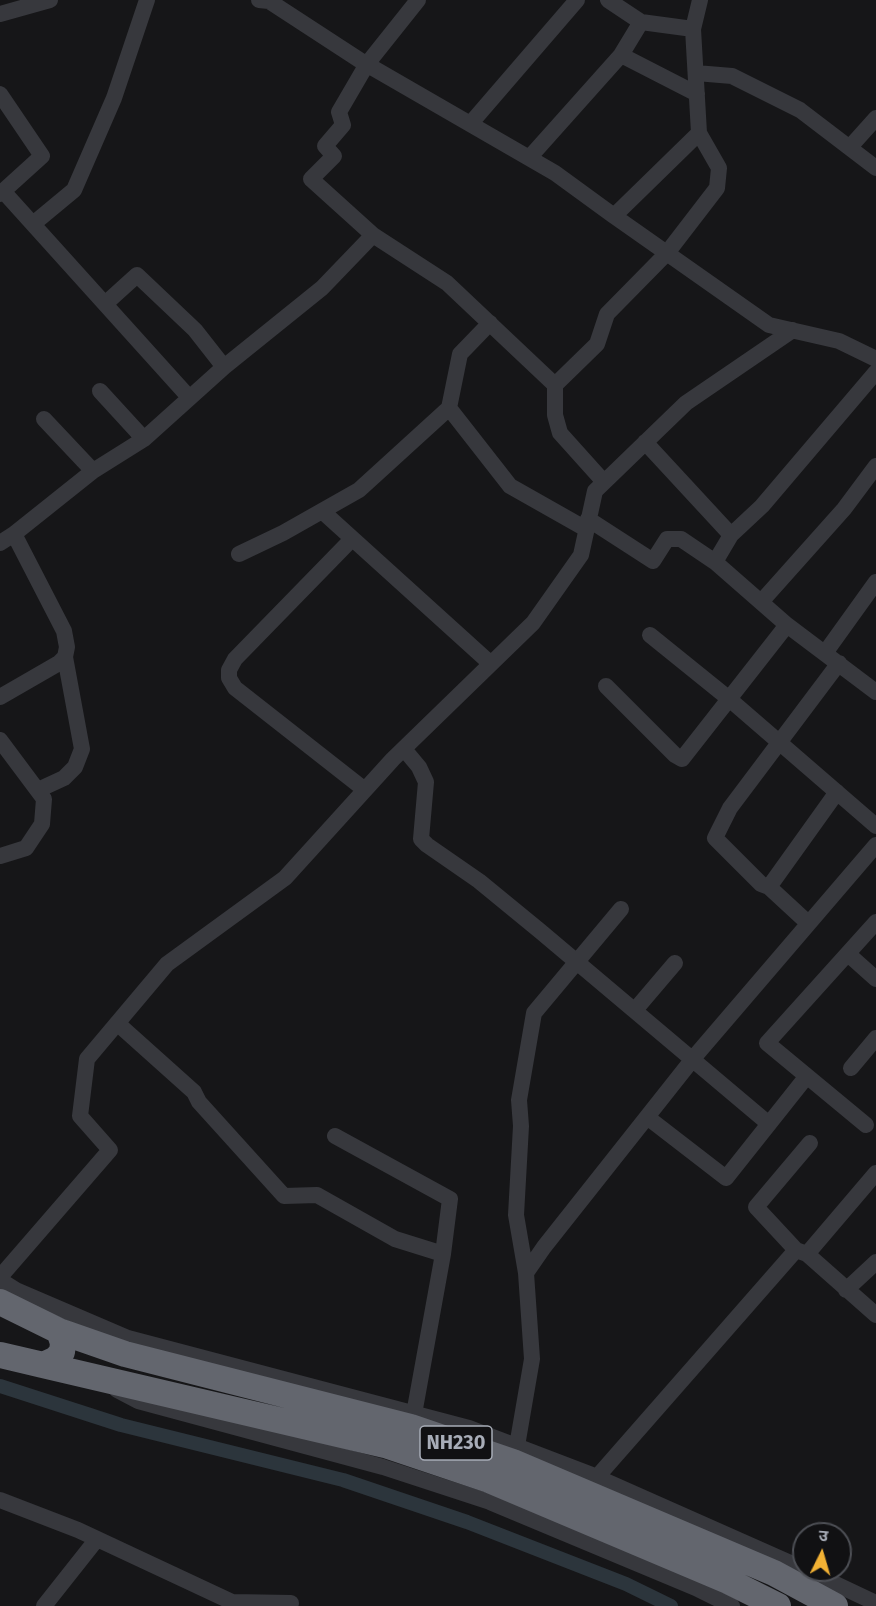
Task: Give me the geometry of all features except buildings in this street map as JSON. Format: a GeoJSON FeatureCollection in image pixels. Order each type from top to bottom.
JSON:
{"type":"FeatureCollection","features":[{"type":"Feature","properties":{"kind":"highway","name":"NH230"},"geometry":{"type":"LineString","coordinates":[[0,1302],[59,1330],[125,1354],[411,1427],[513,1462],[774,1573],[836,1606]]}},
{"type":"Feature","properties":{"kind":"highway"},"geometry":{"type":"LineString","coordinates":[[43,1365],[56,1359],[62,1352],[63,1343],[59,1330]]}},
{"type":"Feature","properties":{"kind":"highway","name":"NH230"},"geometry":{"type":"LineString","coordinates":[[0,1354],[91,1378],[385,1445],[489,1480],[729,1581],[778,1606]]}},
{"type":"Feature","properties":{"kind":"street"},"geometry":{"type":"LineString","coordinates":[[0,14],[50,0]]}},
{"type":"Feature","properties":{"kind":"street"},"geometry":{"type":"LineString","coordinates":[[33,224],[74,190],[114,98],[147,0]]}},
{"type":"Feature","properties":{"kind":"street"},"geometry":{"type":"LineString","coordinates":[[259,0],[269,1],[367,64],[530,158],[769,325],[839,341],[876,359]]}},
{"type":"Feature","properties":{"kind":"street"},"geometry":{"type":"LineString","coordinates":[[418,0],[367,64],[339,112],[343,125],[325,146],[334,156],[311,178],[374,236],[447,283],[555,385]]}},
{"type":"Feature","properties":{"kind":"street"},"geometry":{"type":"LineString","coordinates":[[471,123],[577,0]]}},
{"type":"Feature","properties":{"kind":"street"},"geometry":{"type":"LineString","coordinates":[[608,0],[641,22],[693,29]]}},
{"type":"Feature","properties":{"kind":"street"},"geometry":{"type":"LineString","coordinates":[[604,482],[560,433],[555,415],[555,385],[597,344],[607,314],[667,253],[717,188],[719,168],[699,133],[693,29],[700,0]]}},
{"type":"Feature","properties":{"kind":"street"},"geometry":{"type":"LineString","coordinates":[[530,158],[621,55],[641,22]]}},
{"type":"Feature","properties":{"kind":"street"},"geometry":{"type":"LineString","coordinates":[[621,55],[697,94]]}},
{"type":"Feature","properties":{"kind":"street"},"geometry":{"type":"LineString","coordinates":[[696,73],[732,76],[800,110],[876,168]]}},
{"type":"Feature","properties":{"kind":"street"},"geometry":{"type":"LineString","coordinates":[[0,94],[42,156],[2,192],[187,395]]}},
{"type":"Feature","properties":{"kind":"street"},"geometry":{"type":"LineString","coordinates":[[850,147],[876,118]]}},
{"type":"Feature","properties":{"kind":"street"},"geometry":{"type":"LineString","coordinates":[[614,216],[699,133]]}},
{"type":"Feature","properties":{"kind":"street"},"geometry":{"type":"LineString","coordinates":[[38,790],[64,778],[75,767],[82,749],[65,657],[67,648],[64,631],[7,538],[93,471],[144,439],[224,367],[322,288],[374,236]]}},
{"type":"Feature","properties":{"kind":"street"},"geometry":{"type":"LineString","coordinates":[[105,304],[137,275],[195,330],[224,367]]}},
{"type":"Feature","properties":{"kind":"street"},"geometry":{"type":"LineString","coordinates":[[239,554],[359,490],[449,408],[460,354],[490,323]]}},
{"type":"Feature","properties":{"kind":"street"},"geometry":{"type":"LineString","coordinates":[[792,1564],[597,1477],[469,1428],[128,1338],[16,1290],[0,1279],[110,1150],[80,1116],[87,1059],[117,1023],[167,964],[285,878],[404,749],[532,623],[580,555],[595,491],[686,403],[793,330]]}},
{"type":"Feature","properties":{"kind":"street"},"geometry":{"type":"LineString","coordinates":[[715,561],[731,535],[762,506],[876,372]]}},
{"type":"Feature","properties":{"kind":"street"},"geometry":{"type":"LineString","coordinates":[[100,391],[144,439]]}},
{"type":"Feature","properties":{"kind":"street"},"geometry":{"type":"LineString","coordinates":[[449,408],[510,486],[587,524],[653,561],[668,539],[681,539],[689,543],[715,561],[787,625],[876,692]]}},
{"type":"Feature","properties":{"kind":"street"},"geometry":{"type":"LineString","coordinates":[[44,419],[93,471]]}},
{"type":"Feature","properties":{"kind":"street"},"geometry":{"type":"LineString","coordinates":[[645,442],[731,535]]}},
{"type":"Feature","properties":{"kind":"street"},"geometry":{"type":"LineString","coordinates":[[761,603],[844,509],[876,466]]}},
{"type":"Feature","properties":{"kind":"street"},"geometry":{"type":"LineString","coordinates":[[321,511],[491,664]]}},
{"type":"Feature","properties":{"kind":"street"},"geometry":{"type":"LineString","coordinates":[[352,539],[235,659],[229,670],[229,678],[236,688],[365,790]]}},
{"type":"Feature","properties":{"kind":"street"},"geometry":{"type":"LineString","coordinates":[[825,653],[876,582]]}},
{"type":"Feature","properties":{"kind":"street"},"geometry":{"type":"LineString","coordinates":[[606,686],[675,755],[682,759],[787,625]]}},
{"type":"Feature","properties":{"kind":"street"},"geometry":{"type":"LineString","coordinates":[[650,635],[728,698],[876,826]]}},
{"type":"Feature","properties":{"kind":"street"},"geometry":{"type":"LineString","coordinates":[[0,697],[59,663],[65,657]]}},
{"type":"Feature","properties":{"kind":"street"},"geometry":{"type":"LineString","coordinates":[[808,923],[769,887],[761,885],[715,838],[730,808],[839,663]]}},
{"type":"Feature","properties":{"kind":"street"},"geometry":{"type":"LineString","coordinates":[[0,740],[44,799],[42,824],[26,848],[0,856]]}},
{"type":"Feature","properties":{"kind":"street"},"geometry":{"type":"LineString","coordinates":[[404,749],[419,767],[426,782],[422,839],[577,962],[769,1124]]}},
{"type":"Feature","properties":{"kind":"street"},"geometry":{"type":"LineString","coordinates":[[769,887],[837,792]]}},
{"type":"Feature","properties":{"kind":"street"},"geometry":{"type":"LineString","coordinates":[[526,1273],[544,1246],[692,1059],[876,845]]}},
{"type":"Feature","properties":{"kind":"street"},"geometry":{"type":"LineString","coordinates":[[517,1446],[532,1359],[526,1273],[516,1215],[521,1126],[519,1100],[534,1013],[621,909]]}},
{"type":"Feature","properties":{"kind":"street"},"geometry":{"type":"LineString","coordinates":[[866,1125],[767,1043],[876,922]]}},
{"type":"Feature","properties":{"kind":"street"},"geometry":{"type":"LineString","coordinates":[[848,954],[876,979]]}},
{"type":"Feature","properties":{"kind":"street"},"geometry":{"type":"LineString","coordinates":[[634,1010],[675,963]]}},
{"type":"Feature","properties":{"kind":"street"},"geometry":{"type":"LineString","coordinates":[[117,1023],[194,1092],[199,1102],[284,1196],[317,1195],[395,1239],[443,1254]]}},
{"type":"Feature","properties":{"kind":"street"},"geometry":{"type":"LineString","coordinates":[[850,1068],[876,1038]]}},
{"type":"Feature","properties":{"kind":"street"},"geometry":{"type":"LineString","coordinates":[[647,1117],[726,1178],[807,1076]]}},
{"type":"Feature","properties":{"kind":"street"},"geometry":{"type":"LineString","coordinates":[[335,1136],[450,1199],[443,1254],[414,1414]]}},
{"type":"Feature","properties":{"kind":"street"},"geometry":{"type":"LineString","coordinates":[[810,1143],[756,1207],[801,1252],[876,1315]]}},
{"type":"Feature","properties":{"kind":"street"},"geometry":{"type":"LineString","coordinates":[[597,1477],[801,1252],[876,1173]]}},
{"type":"Feature","properties":{"kind":"street"},"geometry":{"type":"LineString","coordinates":[[846,1290],[876,1262]]}},
{"type":"Feature","properties":{"kind":"street"},"geometry":{"type":"LineString","coordinates":[[91,1378],[138,1401],[383,1467],[490,1502],[696,1588],[732,1606]]}},
{"type":"Feature","properties":{"kind":"street"},"geometry":{"type":"LineString","coordinates":[[0,1500],[96,1539],[232,1602],[291,1603]]}},
{"type":"Feature","properties":{"kind":"street"},"geometry":{"type":"LineString","coordinates":[[44,1606],[96,1539]]}},
{"type":"Feature","properties":{"kind":"street"},"geometry":{"type":"LineString","coordinates":[[833,1582],[875,1600]]}},
{"type":"Feature","properties":{"kind":"waterway"},"geometry":{"type":"LineString","coordinates":[[0,1386],[121,1425],[343,1480],[467,1522],[626,1584],[671,1606]]}}]}
